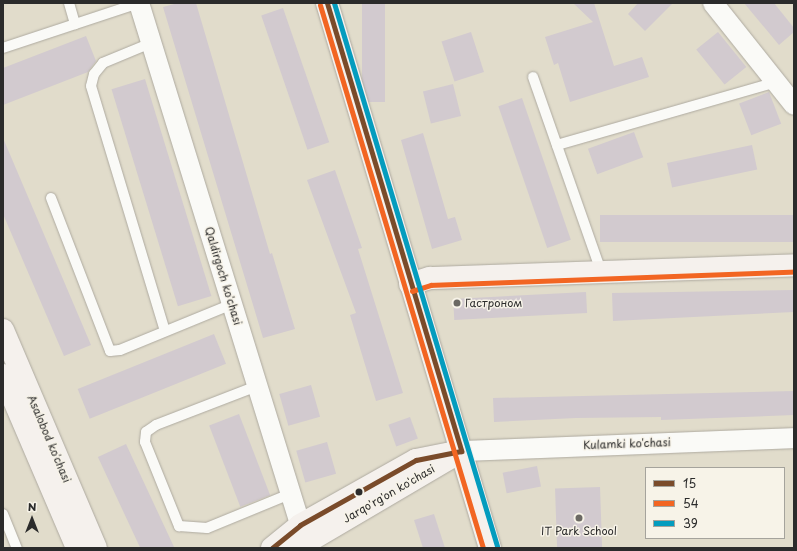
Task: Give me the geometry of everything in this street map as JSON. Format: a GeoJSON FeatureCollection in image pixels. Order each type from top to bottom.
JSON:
{"type":"FeatureCollection","features":[{"type":"Feature","properties":{"kind":"main road"},"geometry":{"type":"LineString","coordinates":[[328,3],[410,284],[490,548]]}},
{"type":"Feature","properties":{"kind":"main road"},"geometry":{"type":"LineString","coordinates":[[410,284],[430,278],[794,265]]}},
{"type":"Feature","properties":{"kind":"main road","name":"Asalobod ko'chasi"},"geometry":{"type":"LineString","coordinates":[[3,330],[96,548]]}},
{"type":"Feature","properties":{"kind":"main road","name":"Asalobod ko'chasi"},"geometry":{"type":"LineString","coordinates":[[3,375],[77,548]]}},
{"type":"Feature","properties":{"kind":"main road","name":"Jarqo'rg'on ko'chasi"},"geometry":{"type":"LineString","coordinates":[[272,548],[302,541],[416,460],[461,451]]}},
{"type":"Feature","properties":{"kind":"street","name":"Qaldirgoch ko'chasi"},"geometry":{"type":"LineString","coordinates":[[139,3],[290,494],[302,541]]}},
{"type":"Feature","properties":{"kind":"street"},"geometry":{"type":"LineString","coordinates":[[713,3],[794,105]]}},
{"type":"Feature","properties":{"kind":"street","name":"Kulamki ko'chasi"},"geometry":{"type":"LineString","coordinates":[[461,451],[794,438]]}},
{"type":"Feature","properties":{"kind":"lane"},"geometry":{"type":"LineString","coordinates":[[69,3],[75,24]]}},
{"type":"Feature","properties":{"kind":"lane"},"geometry":{"type":"LineString","coordinates":[[3,48],[139,3]]}},
{"type":"Feature","properties":{"kind":"lane"},"geometry":{"type":"LineString","coordinates":[[151,43],[103,63],[94,74],[91,86],[165,331]]}},
{"type":"Feature","properties":{"kind":"lane"},"geometry":{"type":"LineString","coordinates":[[533,77],[601,271]]}},
{"type":"Feature","properties":{"kind":"lane"},"geometry":{"type":"LineString","coordinates":[[557,145],[776,82]]}},
{"type":"Feature","properties":{"kind":"lane"},"geometry":{"type":"LineString","coordinates":[[51,198],[110,351],[120,350],[232,304]]}},
{"type":"Feature","properties":{"kind":"lane"},"geometry":{"type":"LineString","coordinates":[[257,386],[156,425],[146,432],[145,442],[179,526],[207,528],[290,494]]}},
{"type":"Feature","properties":{"kind":"lane"},"geometry":{"type":"LineString","coordinates":[[3,514],[17,548]]}},
{"type":"Feature","properties":{"kind":"building"},"geometry":{"type":"Polygon","coordinates":[[[178,3],[196,3],[270,254],[272,253],[295,329],[263,338],[163,7],[178,3]]]}},
{"type":"Feature","properties":{"kind":"building"},"geometry":{"type":"Polygon","coordinates":[[[362,3],[385,3],[385,102],[362,102],[362,3]]]}},
{"type":"Feature","properties":{"kind":"building"},"geometry":{"type":"Polygon","coordinates":[[[573,3],[594,3],[614,66],[642,57],[649,77],[570,102],[558,63],[554,65],[545,37],[593,22],[573,3]]]}},
{"type":"Feature","properties":{"kind":"building"},"geometry":{"type":"Polygon","coordinates":[[[638,3],[673,3],[645,31],[628,14],[638,3]]]}},
{"type":"Feature","properties":{"kind":"building"},"geometry":{"type":"Polygon","coordinates":[[[744,3],[774,3],[794,28],[794,32],[779,45],[744,3]]]}},
{"type":"Feature","properties":{"kind":"building"},"geometry":{"type":"Polygon","coordinates":[[[283,8],[329,142],[307,150],[261,15],[283,8]]]}},
{"type":"Feature","properties":{"kind":"building"},"geometry":{"type":"Polygon","coordinates":[[[471,32],[484,72],[454,82],[442,42],[471,32]]]}},
{"type":"Feature","properties":{"kind":"building"},"geometry":{"type":"Polygon","coordinates":[[[718,32],[746,67],[725,85],[696,50],[718,32]]]}},
{"type":"Feature","properties":{"kind":"building"},"geometry":{"type":"Polygon","coordinates":[[[86,36],[96,61],[88,72],[3,105],[3,68],[86,36]]]}},
{"type":"Feature","properties":{"kind":"building"},"geometry":{"type":"Polygon","coordinates":[[[145,79],[211,296],[178,306],[112,89],[145,79]]]}},
{"type":"Feature","properties":{"kind":"building"},"geometry":{"type":"Polygon","coordinates":[[[453,84],[461,116],[431,124],[423,91],[453,84]]]}},
{"type":"Feature","properties":{"kind":"building"},"geometry":{"type":"Polygon","coordinates":[[[769,92],[781,124],[751,135],[739,103],[769,92]]]}},
{"type":"Feature","properties":{"kind":"building"},"geometry":{"type":"Polygon","coordinates":[[[522,98],[571,240],[547,248],[498,106],[522,98]]]}},
{"type":"Feature","properties":{"kind":"building"},"geometry":{"type":"Polygon","coordinates":[[[634,132],[643,157],[597,174],[588,149],[634,132]]]}},
{"type":"Feature","properties":{"kind":"building"},"geometry":{"type":"Polygon","coordinates":[[[423,133],[448,219],[455,217],[462,240],[432,249],[401,140],[423,133]]]}},
{"type":"Feature","properties":{"kind":"building"},"geometry":{"type":"Polygon","coordinates":[[[3,138],[91,345],[64,356],[3,214],[3,138]]]}},
{"type":"Feature","properties":{"kind":"building"},"geometry":{"type":"Polygon","coordinates":[[[752,145],[757,169],[672,188],[667,163],[752,145]]]}},
{"type":"Feature","properties":{"kind":"building"},"geometry":{"type":"Polygon","coordinates":[[[335,170],[362,248],[358,249],[403,393],[376,401],[350,315],[356,313],[307,180],[335,170]]]}},
{"type":"Feature","properties":{"kind":"building"},"geometry":{"type":"Polygon","coordinates":[[[600,215],[794,215],[794,242],[600,242],[600,215]]]}},
{"type":"Feature","properties":{"kind":"building"},"geometry":{"type":"Polygon","coordinates":[[[794,290],[794,312],[613,321],[612,293],[794,290]]]}},
{"type":"Feature","properties":{"kind":"building"},"geometry":{"type":"Polygon","coordinates":[[[586,292],[587,313],[454,320],[453,299],[586,292]]]}},
{"type":"Feature","properties":{"kind":"building"},"geometry":{"type":"Polygon","coordinates":[[[214,334],[226,364],[90,419],[78,389],[214,334]]]}},
{"type":"Feature","properties":{"kind":"building"},"geometry":{"type":"Polygon","coordinates":[[[311,385],[320,417],[288,426],[279,394],[311,385]]]}},
{"type":"Feature","properties":{"kind":"building"},"geometry":{"type":"Polygon","coordinates":[[[794,391],[794,415],[661,420],[661,417],[576,418],[494,422],[493,398],[794,391]]]}},
{"type":"Feature","properties":{"kind":"building"},"geometry":{"type":"Polygon","coordinates":[[[239,414],[270,495],[240,507],[209,425],[239,414]]]}},
{"type":"Feature","properties":{"kind":"building"},"geometry":{"type":"Polygon","coordinates":[[[410,417],[418,439],[396,446],[388,425],[410,417]]]}},
{"type":"Feature","properties":{"kind":"building"},"geometry":{"type":"Polygon","coordinates":[[[327,442],[336,474],[305,483],[296,451],[327,442]]]}},
{"type":"Feature","properties":{"kind":"building"},"geometry":{"type":"Polygon","coordinates":[[[126,444],[174,548],[140,548],[98,457],[126,444]]]}},
{"type":"Feature","properties":{"kind":"building"},"geometry":{"type":"Polygon","coordinates":[[[537,466],[541,487],[507,493],[503,473],[537,466]]]}},
{"type":"Feature","properties":{"kind":"building","name":"IT Park School"},"geometry":{"type":"Polygon","coordinates":[[[600,487],[602,548],[557,548],[555,489],[600,487]]]}},
{"type":"Feature","properties":{"kind":"building"},"geometry":{"type":"Polygon","coordinates":[[[434,514],[445,548],[423,548],[414,520],[434,514]]]}},
{"type":"Feature","properties":{"kind":"transit line","name":"15"},"geometry":{"type":"LineString","coordinates":[[327,3],[461,451]]}},
{"type":"Feature","properties":{"kind":"transit line","name":"39"},"geometry":{"type":"LineString","coordinates":[[334,3],[497,546]]}},
{"type":"Feature","properties":{"kind":"transit line","name":"54"},"geometry":{"type":"LineString","coordinates":[[320,5],[483,548]]}},
{"type":"Feature","properties":{"kind":"transit line","name":"54"},"geometry":{"type":"LineString","coordinates":[[412,291],[431,285],[794,272]]}},
{"type":"Feature","properties":{"kind":"transit line","name":"15"},"geometry":{"type":"LineString","coordinates":[[272,548],[300,525],[416,460],[461,451]]}},
{"type":"Feature","properties":{"kind":"place","name":"Гастроном"},"geometry":{"type":"Point","coordinates":[457,303]}},
{"type":"Feature","properties":{"kind":"place","name":"IT Park School"},"geometry":{"type":"Point","coordinates":[579,518]}}]}
